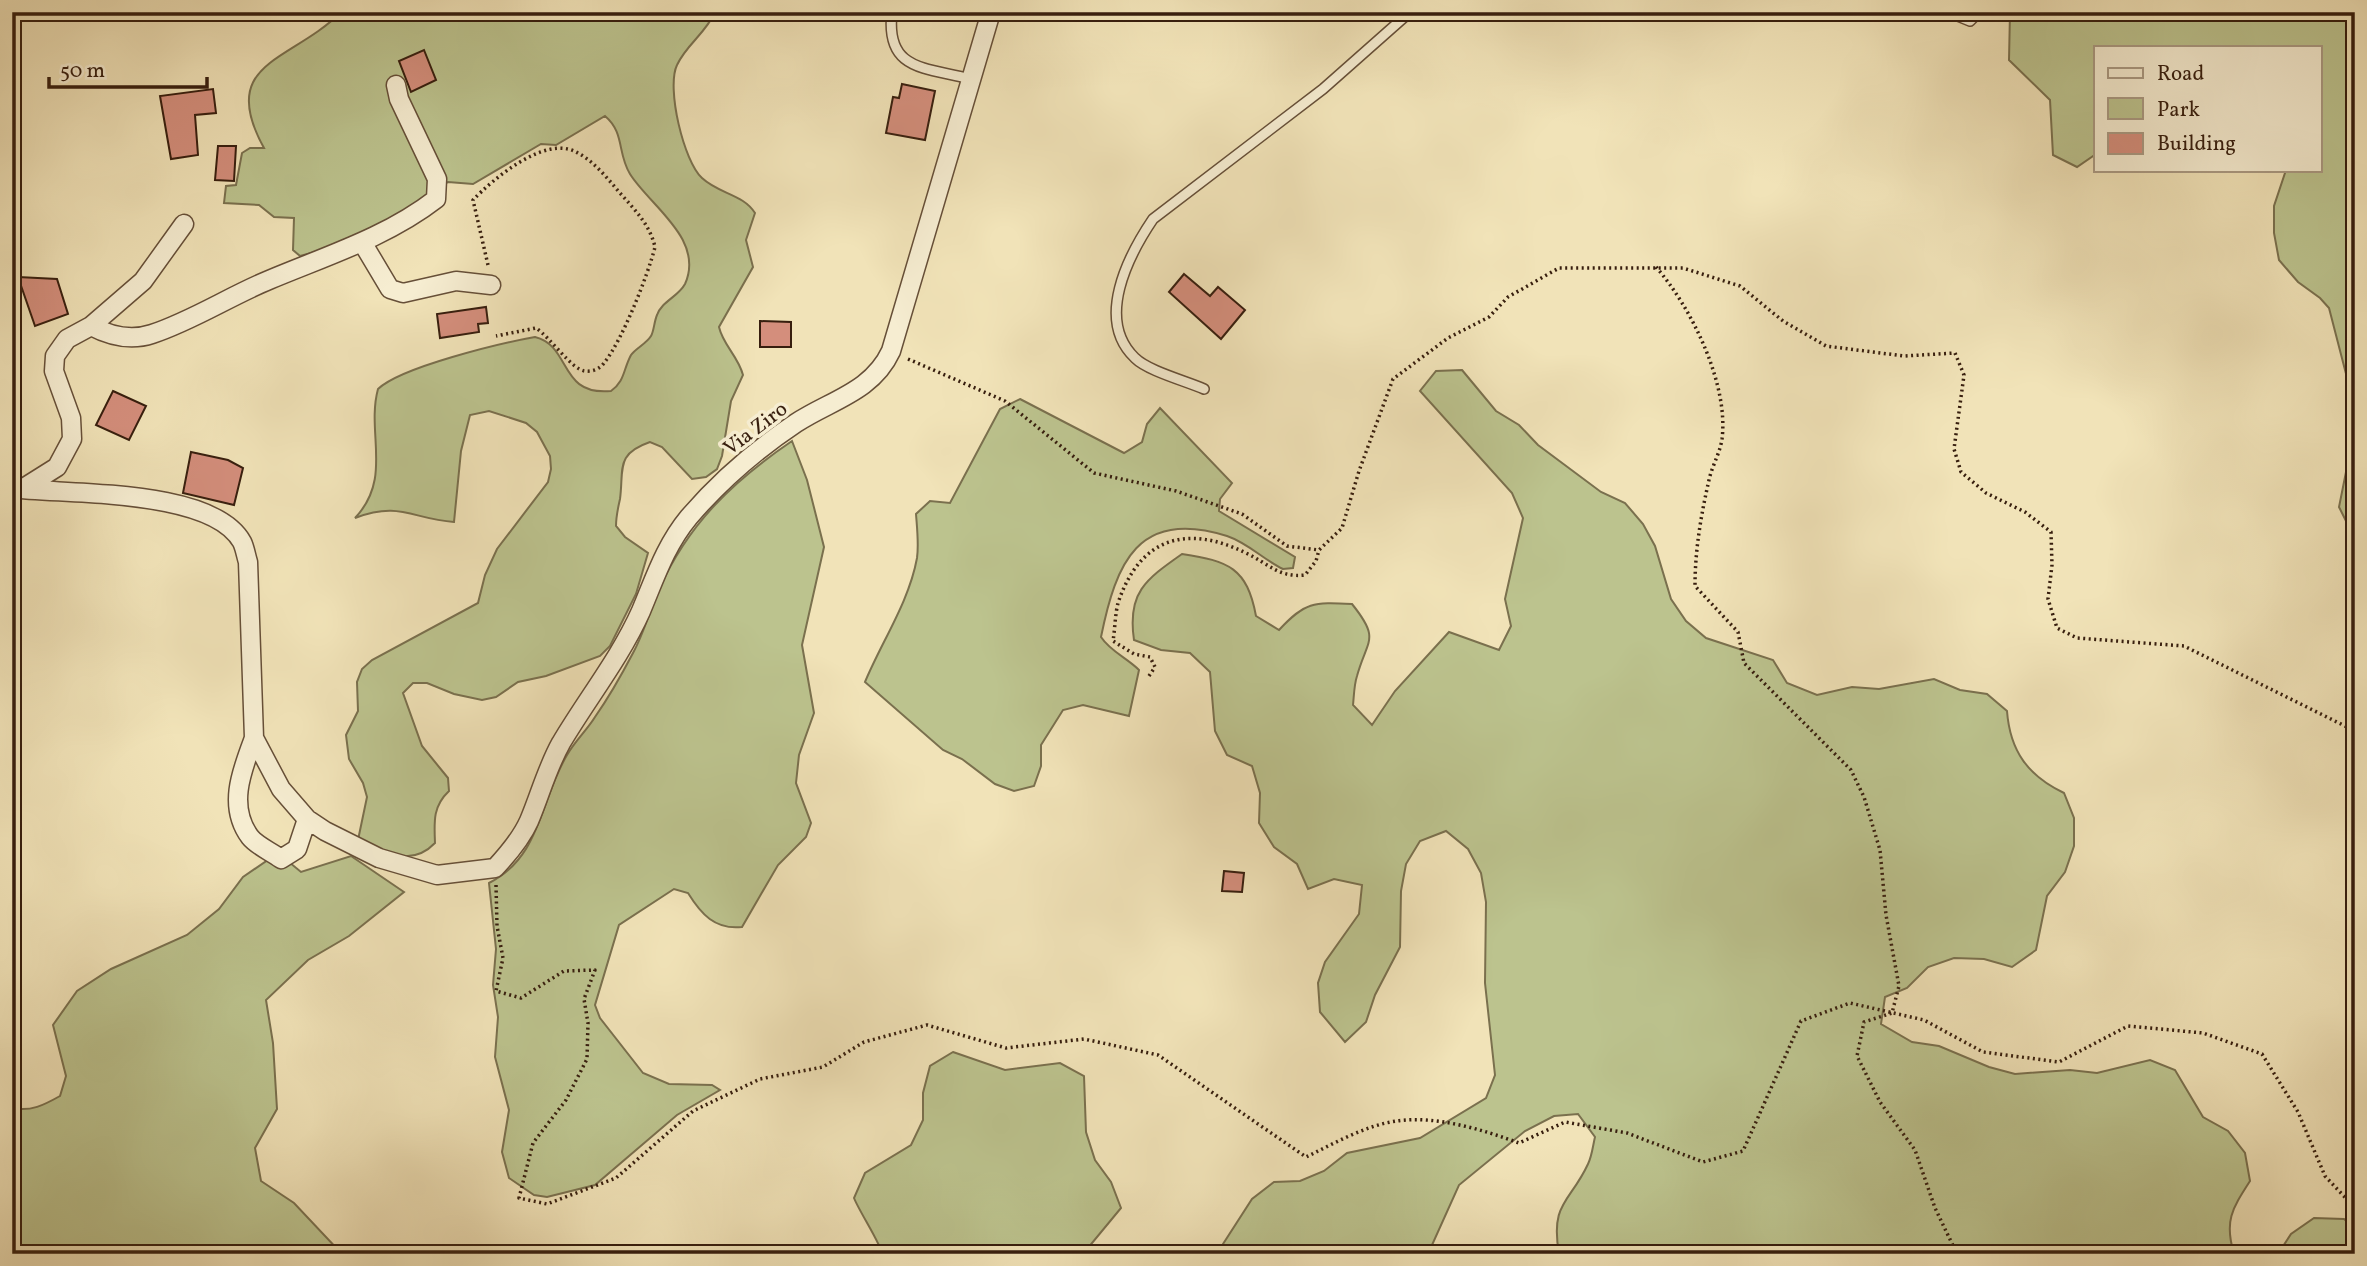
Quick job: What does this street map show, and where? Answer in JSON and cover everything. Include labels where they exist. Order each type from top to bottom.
[{"type":"street","name":"Via Ziro","points":[[495,868],[518,842],[529,822],[542,782],[560,744],[622,646],[641,612],[659,562],[686,521],[711,492],[796,423],[868,383],[883,369],[891,351],[991,12]]},
{"type":"street","points":[[91,326],[124,338],[152,334],[268,280],[362,242],[419,212],[436,199],[437,178],[398,99],[396,85]]},
{"type":"street","points":[[17,488],[57,467],[72,439],[72,428],[54,371],[55,356],[66,339],[91,326],[143,281],[184,224]]},
{"type":"street","points":[[362,242],[390,289],[402,293],[456,281],[491,285]]},
{"type":"street","points":[[57,467],[69,492]]},
{"type":"street","points":[[17,488],[161,500],[209,515],[227,526],[242,541],[248,562],[254,738],[238,780],[239,815],[251,838],[281,859],[298,849],[307,819]]},
{"type":"street","points":[[254,738],[281,789],[307,819],[325,831],[379,858],[437,876],[495,868]]},
{"type":"lane","points":[[892,12],[892,46],[898,55],[911,63],[970,79]]},
{"type":"lane","points":[[1204,389],[1137,360],[1124,346],[1117,327],[1117,296],[1139,240],[1153,219],[1323,89],[1410,12]]},
{"type":"lane","points":[[1948,12],[1970,21],[1979,12]]},
{"type":"path","points":[[491,285],[473,200],[488,184],[541,152],[560,149],[574,151],[596,166],[640,216],[655,247],[652,261],[621,330],[604,363],[597,370],[584,372],[576,368],[548,335],[536,328],[496,336]]},
{"type":"path","points":[[1656,267],[1688,313],[1719,386],[1722,439],[1709,480],[1695,552],[1695,586],[1738,632],[1744,663],[1851,770],[1864,797],[1880,850],[1886,915],[1899,986],[1892,1013]]},
{"type":"path","points":[[1149,676],[1155,667],[1150,657],[1134,654],[1113,641],[1118,604],[1138,565],[1166,540],[1198,538],[1218,541],[1245,553],[1285,577],[1305,575],[1316,561],[1319,550],[1342,528],[1359,471],[1393,379],[1448,338],[1489,317],[1508,297],[1559,268],[1683,268],[1740,286],[1783,321],[1826,346],[1904,356],[1955,353],[1964,375],[1954,449],[1961,472],[1986,493],[2025,512],[2050,532],[2052,565],[2048,598],[2057,628],[2077,638],[2184,646],[2355,731]]},
{"type":"path","points":[[891,351],[1005,401],[1094,473],[1176,491],[1242,514],[1287,546],[1319,550]]},
{"type":"path","points":[[495,868],[497,926],[503,958],[496,991],[521,998],[564,971],[595,971],[584,999],[588,1023],[587,1059],[566,1100],[533,1143],[519,1198],[547,1204],[616,1178],[692,1111],[760,1079],[822,1067],[864,1042],[927,1025],[1006,1048],[1084,1038],[1158,1055],[1306,1157],[1356,1134],[1398,1120],[1471,1125],[1519,1143],[1565,1122],[1627,1133],[1703,1162],[1743,1151],[1770,1096],[1801,1021],[1850,1003],[1924,1020],[1983,1052],[2059,1062],[2128,1026],[2203,1033],[2262,1054],[2298,1112],[2325,1176],[2355,1208]]},
{"type":"path","points":[[1892,1013],[1864,1022],[1857,1056],[1880,1102],[1915,1150],[1935,1208],[1957,1254]]},
{"type":"green space","points":[[341,12],[715,12],[677,65],[674,76],[675,107],[683,141],[695,169],[702,178],[744,202],[755,213],[746,240],[753,267],[719,327],[743,375],[731,401],[722,456],[717,469],[706,477],[692,479],[662,447],[650,442],[626,457],[616,526],[625,537],[648,553],[636,594],[610,646],[600,656],[546,676],[518,682],[496,697],[482,700],[454,694],[427,683],[413,683],[403,693],[422,746],[448,778],[449,791],[437,808],[435,843],[426,851],[407,856],[388,853],[358,840],[367,797],[363,783],[349,759],[346,735],[358,711],[357,682],[362,669],[372,660],[478,603],[485,575],[497,549],[548,482],[551,469],[550,456],[537,432],[526,423],[489,411],[470,415],[461,451],[454,522],[395,511],[370,513],[355,518],[366,503],[376,471],[375,406],[378,389],[407,372],[429,364],[535,337],[547,342],[555,350],[573,378],[582,386],[611,391],[621,379],[631,355],[651,336],[659,310],[685,284],[689,268],[688,252],[672,224],[630,174],[616,129],[605,116],[556,145],[541,144],[473,184],[448,182],[393,219],[345,244],[300,256],[293,250],[294,218],[274,217],[259,205],[224,203],[226,186],[236,185],[242,153],[250,148],[264,148],[252,119],[249,97],[254,80],[266,66],[322,29]]},
{"type":"green space","points":[[2010,12],[2355,12],[2355,539],[2339,507],[2350,452],[2352,397],[2329,308],[2298,282],[2279,260],[2274,233],[2274,206],[2285,172],[2322,172],[2322,46],[2094,46],[2094,155],[2077,167],[2053,155],[2050,100],[2009,60]]},
{"type":"green space","points":[[1462,370],[1496,411],[1519,425],[1538,445],[1601,492],[1625,503],[1643,524],[1655,546],[1671,599],[1686,621],[1706,638],[1773,660],[1787,683],[1817,695],[1852,687],[1879,689],[1934,679],[1960,690],[1987,694],[2007,711],[2012,738],[2023,761],[2040,779],[2064,793],[2074,818],[2074,846],[2065,872],[2047,896],[2036,950],[2012,967],[1984,959],[1954,958],[1928,967],[1907,988],[1885,997],[1881,1024],[1912,1042],[1939,1046],[1989,1067],[2015,1074],[2070,1070],[2097,1073],[2150,1060],[2175,1070],[2203,1117],[2228,1131],[2245,1153],[2250,1181],[2230,1224],[2234,1254],[1726,1254],[1726,1249],[1685,1254],[1559,1254],[1559,1213],[1588,1164],[1595,1137],[1578,1114],[1554,1116],[1525,1131],[1459,1185],[1428,1254],[1224,1254],[1223,1244],[1252,1199],[1274,1182],[1300,1181],[1324,1171],[1347,1153],[1420,1138],[1486,1098],[1495,1075],[1485,983],[1486,902],[1481,873],[1468,849],[1446,831],[1420,841],[1406,864],[1401,891],[1400,947],[1375,995],[1366,1022],[1345,1042],[1320,1012],[1318,983],[1325,962],[1359,914],[1362,885],[1334,879],[1308,889],[1297,864],[1274,847],[1259,823],[1260,793],[1252,766],[1227,755],[1215,731],[1210,672],[1190,653],[1161,650],[1134,640],[1133,610],[1136,599],[1149,580],[1182,554],[1212,560],[1233,570],[1247,587],[1256,616],[1279,630],[1296,614],[1311,606],[1328,603],[1352,604],[1369,633],[1356,679],[1353,705],[1372,725],[1395,691],[1449,632],[1499,650],[1511,626],[1505,599],[1523,518],[1512,493],[1420,391],[1436,371]]},
{"type":"green space","points":[[1020,399],[1124,453],[1142,442],[1147,424],[1160,408],[1232,483],[1220,499],[1219,511],[1295,557],[1293,568],[1283,569],[1235,539],[1197,529],[1172,530],[1152,536],[1136,548],[1114,586],[1101,637],[1139,670],[1129,716],[1083,705],[1063,710],[1041,745],[1041,766],[1034,786],[1014,791],[995,784],[962,759],[943,750],[865,682],[902,606],[913,574],[918,553],[916,514],[930,501],[950,503],[1000,409]]},
{"type":"green space","points":[[792,441],[807,480],[824,547],[802,645],[814,713],[799,755],[796,783],[811,823],[806,837],[778,865],[742,927],[716,923],[698,908],[688,893],[674,889],[619,925],[595,1005],[600,1018],[643,1073],[669,1084],[712,1085],[720,1090],[677,1115],[595,1185],[547,1197],[534,1195],[509,1178],[502,1152],[509,1110],[495,1057],[498,1017],[493,985],[496,949],[489,883],[506,872],[529,843],[558,772],[624,669],[640,638],[659,589],[684,544],[732,488]]},
{"type":"green space","points":[[278,853],[301,872],[351,856],[404,892],[349,936],[308,960],[266,1000],[273,1043],[277,1109],[255,1148],[261,1181],[294,1203],[342,1254],[12,1254],[12,1108],[43,1105],[60,1096],[66,1076],[53,1025],[77,991],[111,969],[187,935],[219,909],[243,877]]},
{"type":"green space","points":[[953,1052],[1005,1070],[1060,1063],[1084,1076],[1086,1132],[1095,1160],[1111,1182],[1121,1208],[1083,1254],[882,1254],[854,1198],[865,1173],[911,1145],[923,1120],[923,1093],[930,1066]]},
{"type":"green space","points":[[2314,1218],[2344,1219],[2355,1228],[2355,1254],[2278,1254],[2291,1234]]},
{"type":"building","points":[[424,50],[436,80],[411,92],[399,61]]},
{"type":"building","points":[[902,84],[935,91],[925,140],[886,133],[893,97],[899,98]]},
{"type":"building","points":[[213,89],[216,113],[195,115],[198,155],[171,159],[160,96]]},
{"type":"building","points":[[218,146],[236,146],[234,181],[215,180]]},
{"type":"building","points":[[1184,274],[1210,296],[1218,287],[1245,310],[1221,339],[1169,292]]},
{"type":"building","points":[[18,277],[57,279],[68,314],[35,326]]},
{"type":"building","points":[[486,307],[488,323],[478,324],[479,332],[440,338],[437,314]]},
{"type":"building","points":[[760,321],[791,322],[791,347],[760,347]]},
{"type":"building","points":[[113,391],[146,406],[129,440],[96,425]]},
{"type":"building","points":[[191,452],[228,460],[243,468],[234,505],[183,493]]},
{"type":"building","points":[[1224,871],[1244,873],[1242,892],[1222,891]]}]
